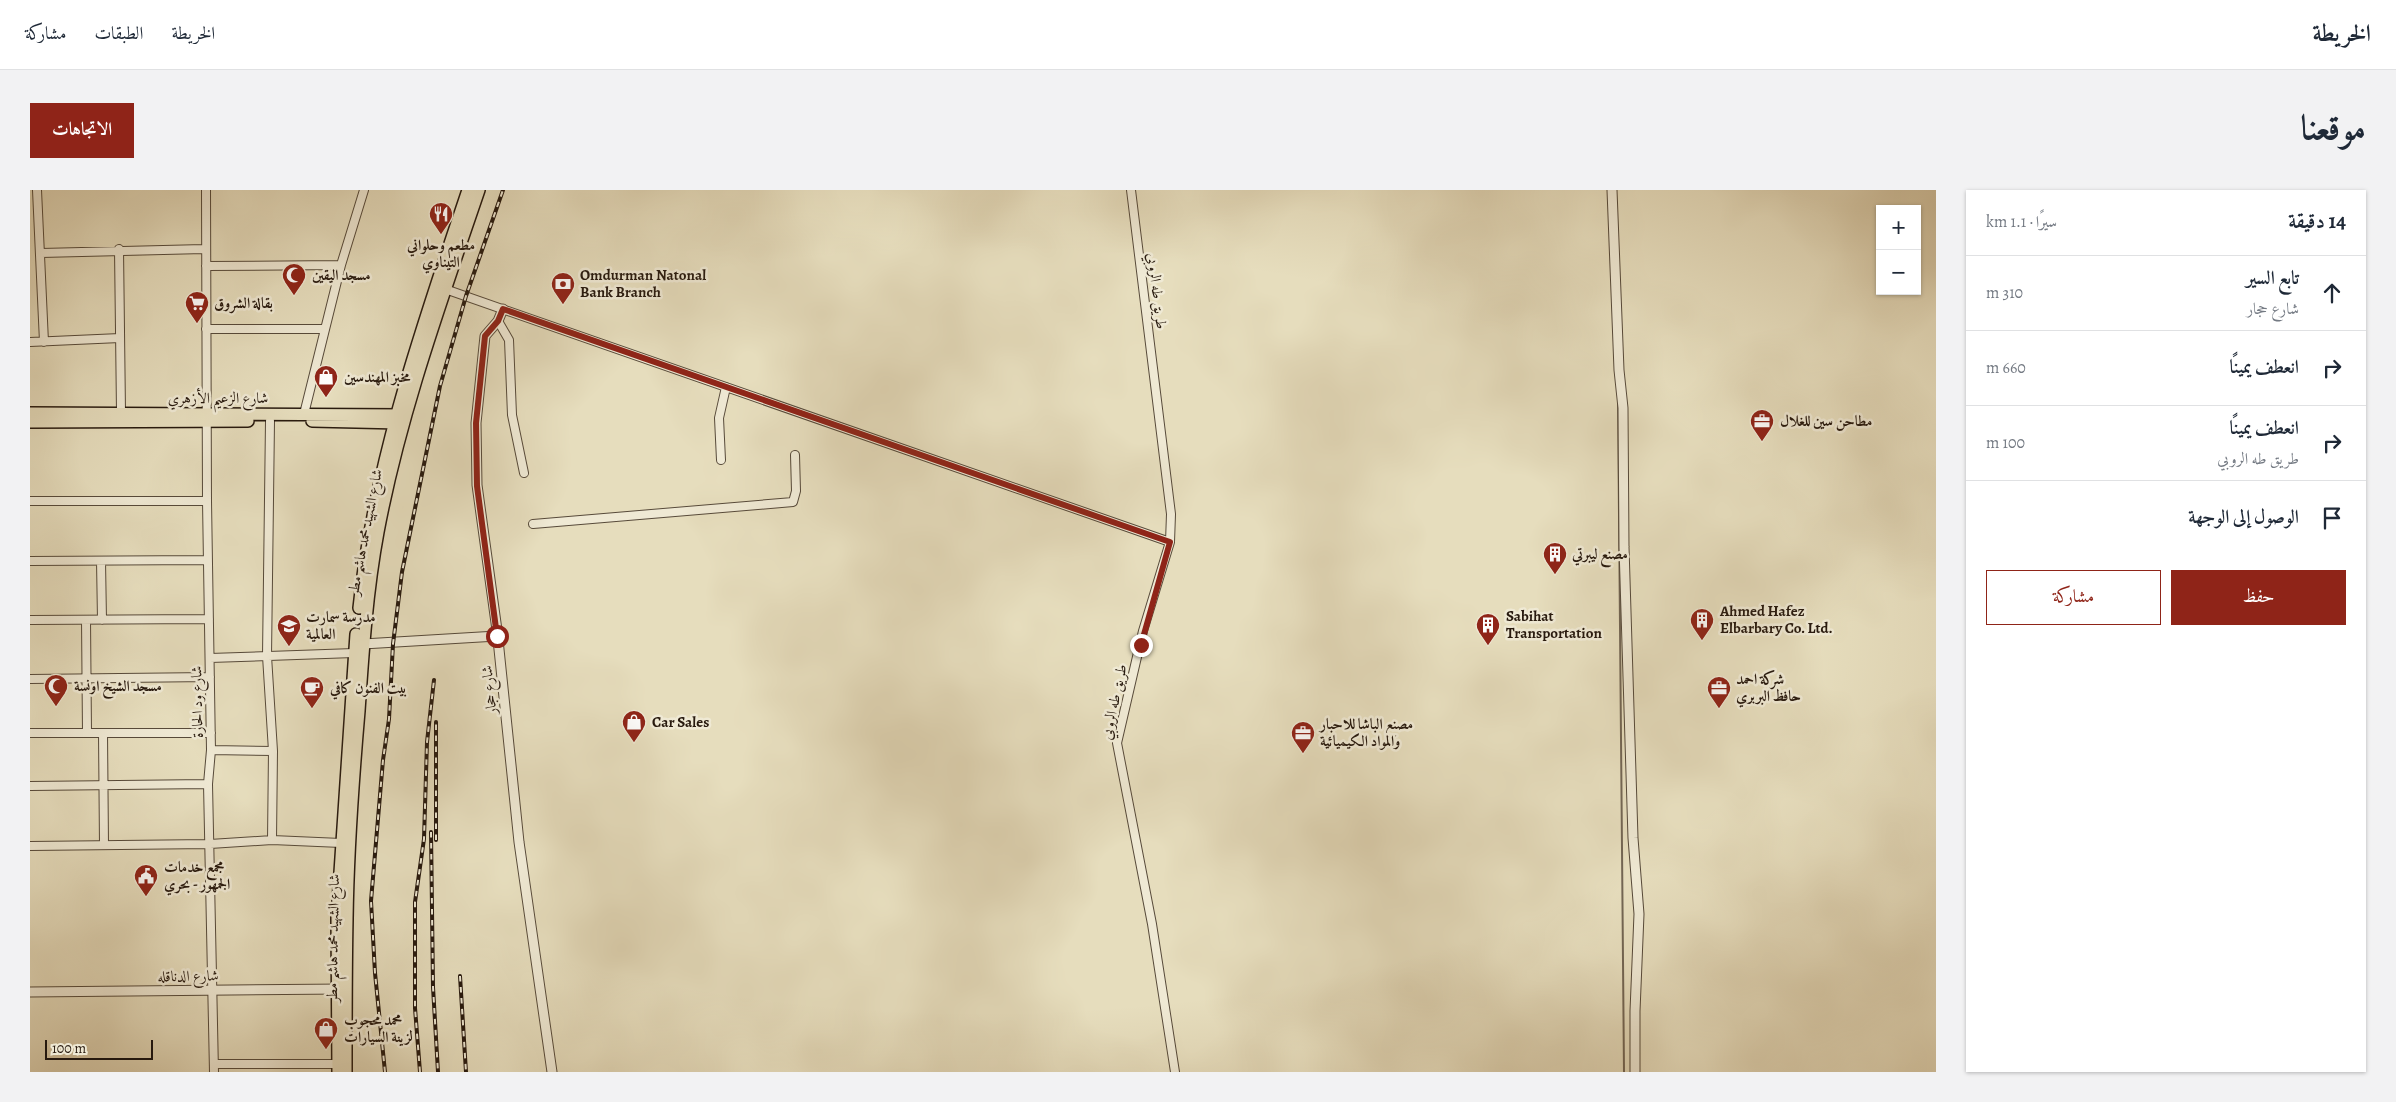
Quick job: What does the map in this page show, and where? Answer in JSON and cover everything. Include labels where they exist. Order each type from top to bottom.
[{"type":"main road","name":"شارع الشهيد محمد هاشم مطر","points":[[340,1069],[342,988],[363,644],[378,531],[401,418],[408,372],[468,190]]},
{"type":"main road","name":"شارع الشهيد محمد هاشم مطر","points":[[342,988],[338,917],[341,843],[354,653],[370,529],[383,461],[401,418],[479,190]]},
{"type":"main road","name":"شارع الزعيم الأزهري","points":[[30,413],[121,412],[270,421],[401,418]]},
{"type":"main road","name":"شارع الزعيم الأزهري","points":[[30,422],[304,414],[401,418]]},
{"type":"street","points":[[38,190],[44,342]]},
{"type":"street","name":"شارع ود الحارة","points":[[206,190],[204,248],[206,266],[206,501],[211,733],[208,784],[214,1068]]},
{"type":"street","points":[[304,414],[341,265],[364,190]]},
{"type":"street","name":"طريق طه الروبي","points":[[1131,190],[1167,468],[1171,514],[1170,542],[1143,631],[1117,743],[1152,924],[1175,1072]]},
{"type":"street","points":[[1612,190],[1619,370],[1623,408],[1624,547],[1633,838],[1638,914],[1635,1072]]},
{"type":"street","points":[[41,253],[118,249],[204,248]]},
{"type":"street","points":[[118,249],[121,412]]},
{"type":"street","points":[[206,266],[341,265]]},
{"type":"street","points":[[446,289],[1170,542]]},
{"type":"street","name":"شارع حجار","points":[[503,309],[498,321],[485,336],[476,423],[477,486],[497,636],[519,842],[552,1072]]},
{"type":"street","points":[[498,321],[509,340],[512,415],[524,472]]},
{"type":"street","points":[[206,329],[325,329]]},
{"type":"street","points":[[30,342],[120,338]]},
{"type":"street","points":[[721,460],[719,418],[726,387]]},
{"type":"street","points":[[270,421],[267,656],[273,751],[272,840]]},
{"type":"street","points":[[533,524],[793,502],[796,490],[795,454]]},
{"type":"street","points":[[30,501],[206,501]]},
{"type":"street","points":[[30,561],[208,560]]},
{"type":"street","points":[[101,561],[102,620]]},
{"type":"street","points":[[30,620],[209,620]]},
{"type":"street","points":[[86,620],[87,733]]},
{"type":"street","points":[[363,644],[497,636]]},
{"type":"street","points":[[210,658],[354,653]]},
{"type":"street","points":[[30,679],[210,677]]},
{"type":"street","points":[[30,733],[211,733]]},
{"type":"street","points":[[103,733],[104,845]]},
{"type":"street","points":[[211,750],[273,751]]},
{"type":"street","points":[[30,786],[208,784]]},
{"type":"street","points":[[30,846],[210,844],[272,840],[341,843]]},
{"type":"street","name":"شارع الدناقله","points":[[30,992],[342,988]]},
{"type":"street","points":[[214,1068],[340,1069]]},
{"type":"waterway","points":[[1618,402],[1624,1072]]},
{"type":"railway","points":[[385,1072],[375,973],[371,901],[383,760],[389,719],[393,644],[402,572],[440,386],[466,296],[503,190]]},
{"type":"railway","points":[[420,1072],[415,1008],[415,902],[424,839],[427,742],[434,680]]},
{"type":"railway","points":[[436,722],[436,840]]},
{"type":"railway","points":[[431,832],[433,987],[438,1072]]},
{"type":"railway","points":[[460,976],[466,1072]]},
{"type":"place","name":"مطعم وحلواني التيناوي","points":[[441,235]]},
{"type":"place","name":"مسجد اليقين","points":[[294,296]]},
{"type":"place","name":"Omdurman Natonal Bank Branch","points":[[563,305]]},
{"type":"place","name":"بقالة الشروق","points":[[197,324]]},
{"type":"place","name":"مخبز المهندسين","points":[[326,398]]},
{"type":"place","name":"مطاحن سين للغلال","points":[[1762,442]]},
{"type":"place","name":"مصنع ليبرتي","points":[[1555,575]]},
{"type":"place","name":"Ahmed Hafez Elbarbary Co. Ltd.","points":[[1702,641]]},
{"type":"place","name":"Sabihat Transportation","points":[[1488,646]]},
{"type":"place","name":"مدرسة سمارت العالمية","points":[[289,647]]},
{"type":"place","name":"مسجد الشيخ اونسة","points":[[56,707]]},
{"type":"place","name":"بيت الفنون كافي","points":[[312,709]]},
{"type":"place","name":"شركة احمد حافظ البربري","points":[[1719,709]]},
{"type":"place","name":"Car Sales","points":[[634,743]]},
{"type":"place","name":"مصنع الباشا للاحبار والمواد الكيميائية","points":[[1303,754]]},
{"type":"place","name":"مجمع خدمات الجمهور - بحري","points":[[146,897]]},
{"type":"place","name":"محمد محجوب لزينة السيارات","points":[[326,1050]]},
{"type":"route","points":[[497,636],[477,486],[476,423],[485,336],[498,321],[503,309],[1170,542],[1143,631],[1141,645]]}]
